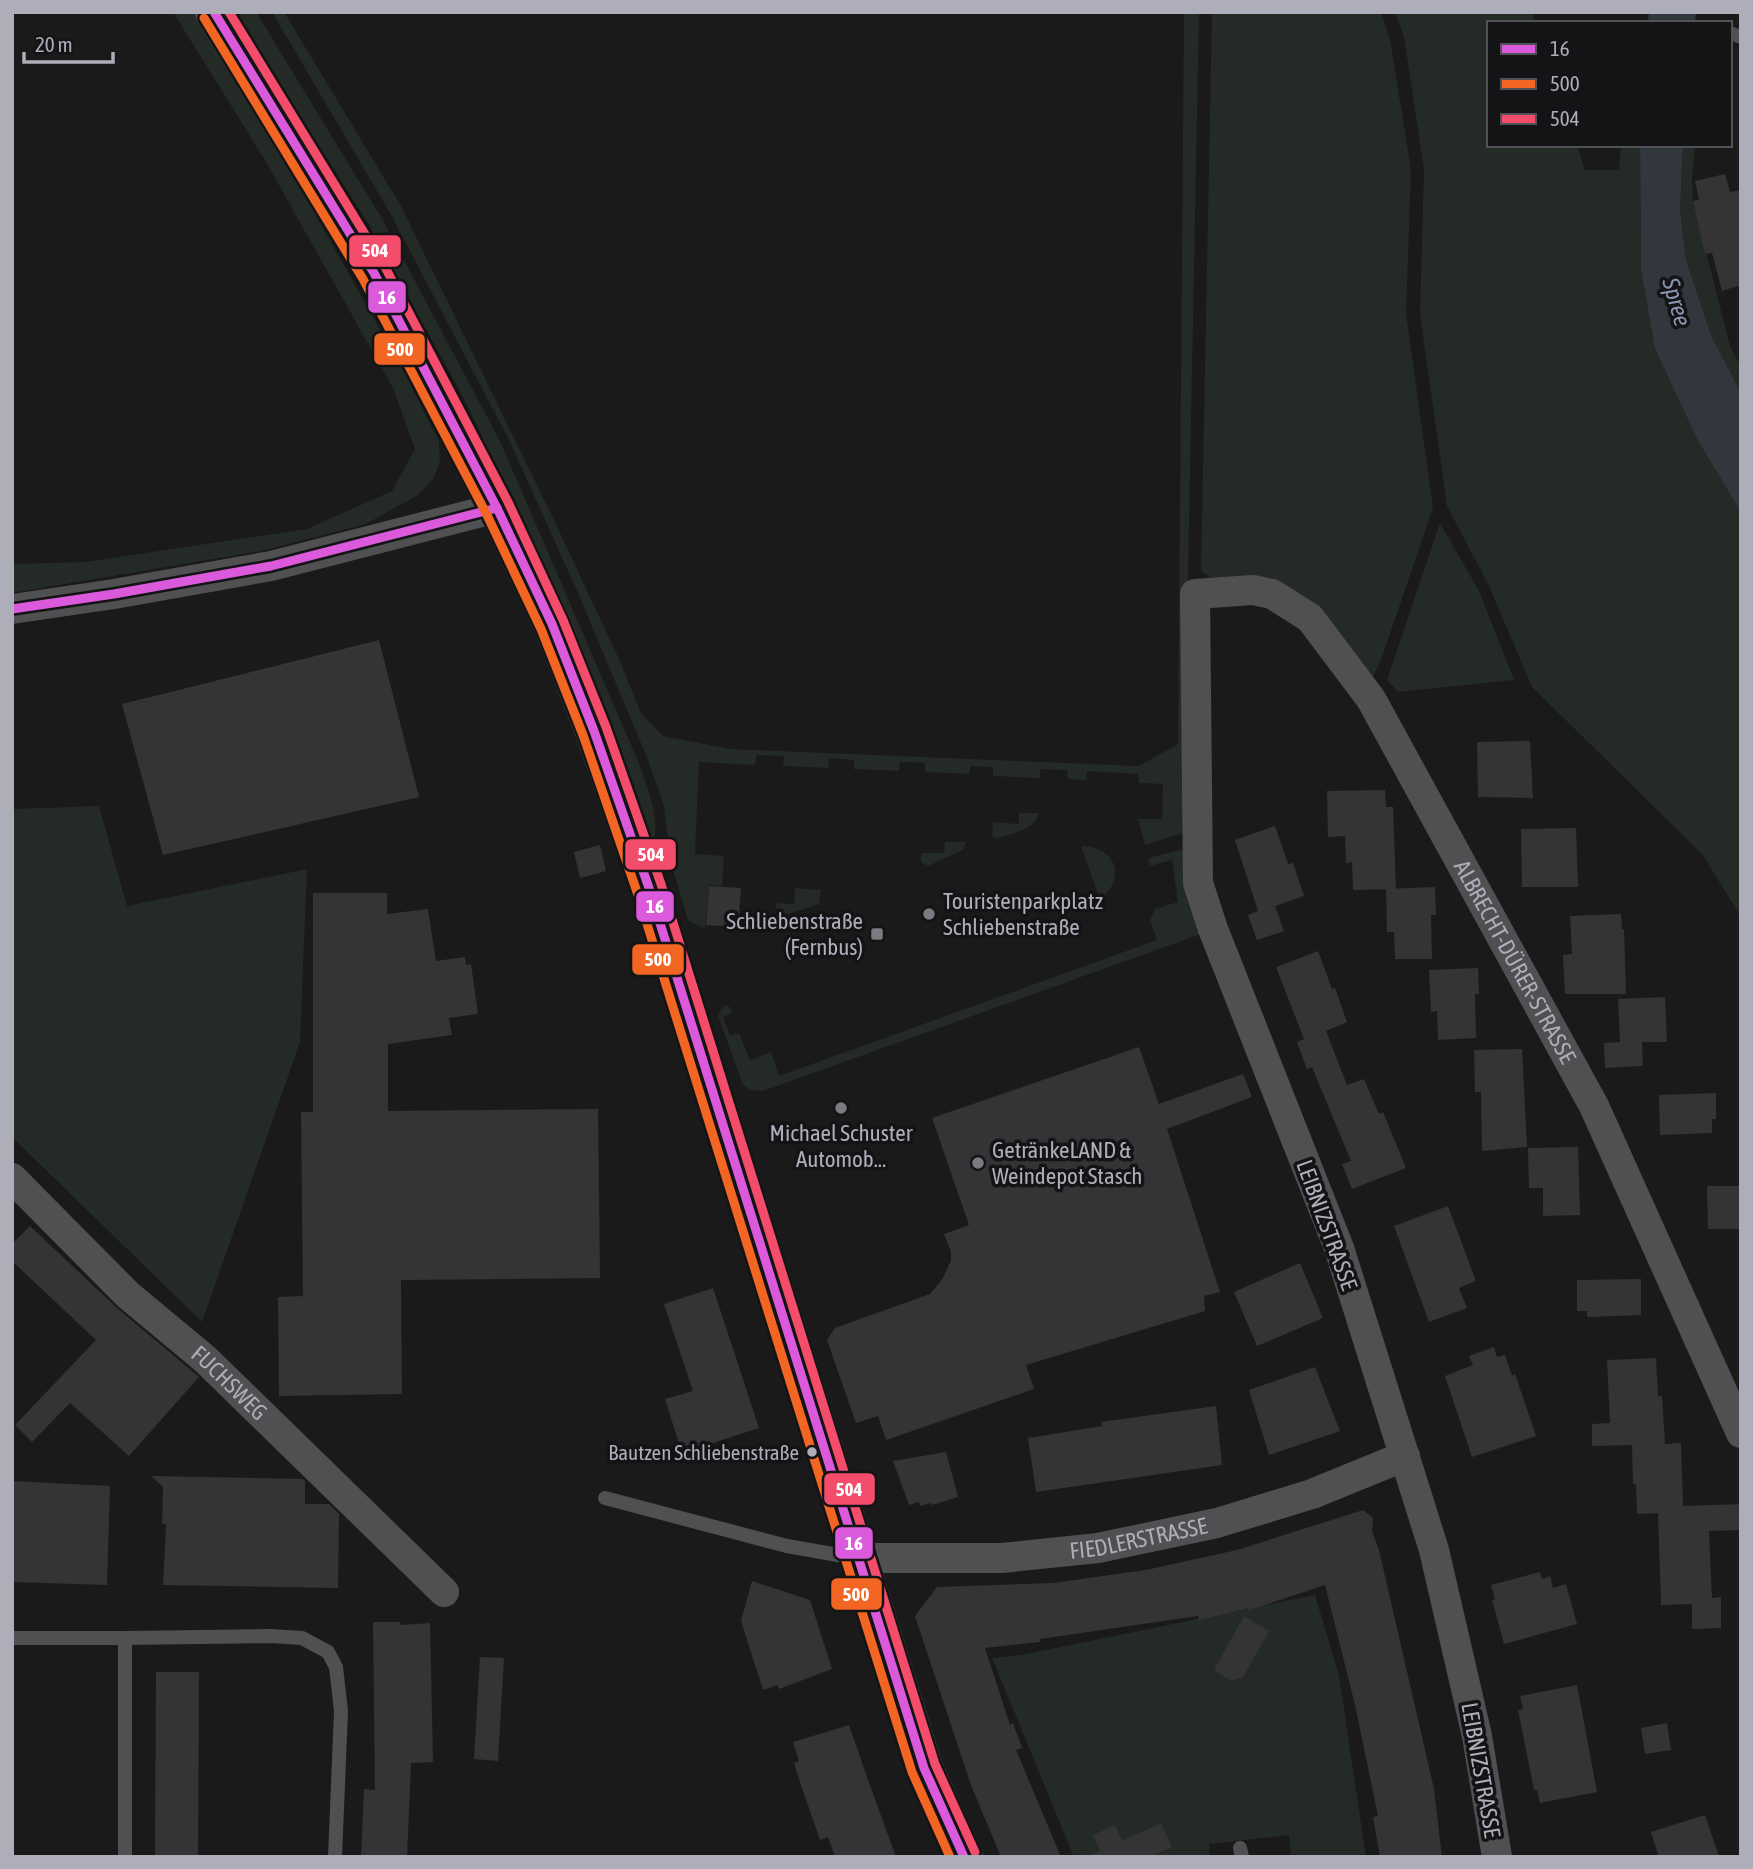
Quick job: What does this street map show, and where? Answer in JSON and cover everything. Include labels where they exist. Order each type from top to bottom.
[{"type":"main road","points":[[214,12],[374,273],[497,508],[552,624],[594,732],[649,888],[924,1768],[964,1857]]},
{"type":"street","points":[[12,609],[271,566],[497,508]]},
{"type":"street","name":"ALBRECHT-DÜRER-STRASSE","points":[[1195,594],[1254,590],[1272,594],[1310,618],[1371,699],[1594,1106],[1741,1433]]},
{"type":"street","name":"LEIBNIZSTRASSE","points":[[1195,594],[1198,883],[1213,929],[1339,1248],[1434,1550],[1477,1736],[1497,1857]]},
{"type":"street","name":"FUCHSWEG","points":[[15,1187],[128,1295],[205,1359],[444,1592]]},
{"type":"street","name":"FIEDLERSTRASSE","points":[[858,1558],[1002,1558],[1098,1548],[1217,1523],[1311,1494],[1405,1456]]},
{"type":"lane","points":[[605,1498],[787,1546],[858,1558]]},
{"type":"lane","points":[[12,1639],[271,1636],[302,1639],[328,1652],[336,1667],[341,1710],[335,1857]]},
{"type":"lane","points":[[125,1639],[125,1857]]},
{"type":"shaded area","points":[[173,12],[194,12],[280,151],[407,378],[439,441],[440,460],[434,478],[418,495],[366,524],[261,551],[12,593],[12,564],[85,562],[307,529],[392,491],[415,449],[393,388],[266,162]]},
{"type":"shaded area","points":[[235,12],[256,12],[381,217],[500,441],[638,761],[654,814],[655,836],[652,847],[516,507],[462,395],[369,225]]},
{"type":"shaded area","points":[[272,12],[284,12],[401,206],[553,518],[619,659],[641,713],[663,736],[730,749],[1139,766],[1178,744],[1184,12],[1199,12],[1183,833],[1145,845],[1138,819],[1162,819],[1163,784],[1139,783],[1138,774],[1087,771],[1086,780],[1068,779],[1067,770],[1040,769],[1040,778],[993,776],[993,767],[970,766],[969,774],[925,772],[925,763],[900,762],[899,771],[854,769],[854,760],[829,758],[828,768],[783,766],[784,756],[757,755],[755,765],[699,762],[695,854],[724,856],[722,886],[709,885],[705,929],[688,920],[670,860],[664,806],[648,760],[578,593],[509,440],[390,213]]},
{"type":"shaded area","points":[[1212,12],[1381,12],[1390,40],[1411,169],[1406,313],[1433,508],[1382,657],[1370,684],[1315,611],[1218,583],[1201,571]]},
{"type":"shaded area","points":[[1395,12],[1533,12],[1534,21],[1487,21],[1487,147],[1578,147],[1585,170],[1619,170],[1621,147],[1640,147],[1641,270],[1655,349],[1698,441],[1741,512],[1741,917],[1702,854],[1532,687],[1489,586],[1447,506],[1420,314],[1424,170],[1404,37]]},
{"type":"shaded area","points":[[1683,147],[1695,147],[1693,201],[1730,346],[1741,367],[1741,393],[1711,335],[1686,260],[1680,210]]},
{"type":"shaded area","points":[[1440,523],[1479,591],[1514,680],[1398,692],[1387,680]]},
{"type":"shaded area","points":[[99,806],[127,906],[307,869],[300,1042],[202,1322],[12,1137],[12,809]]},
{"type":"shaded area","points":[[1019,813],[1038,813],[1033,824],[1022,831],[996,839],[992,836],[993,822],[1019,824]]},
{"type":"shaded area","points":[[945,842],[966,842],[963,850],[928,866],[921,862],[921,853],[944,853]]},
{"type":"shaded area","points":[[1081,846],[1103,851],[1114,865],[1113,882],[1100,900]]},
{"type":"shaded area","points":[[1184,849],[1204,933],[763,1091],[750,1090],[743,1085],[718,1016],[722,1008],[728,1005],[732,1013],[723,1017],[730,1036],[739,1033],[750,1060],[771,1052],[779,1076],[1157,940],[1150,920],[1155,909],[1178,902],[1172,860],[1150,866],[1148,858]]},
{"type":"shaded area","points":[[795,888],[821,890],[819,904],[785,915],[778,912],[775,903],[794,904]]},
{"type":"shaded area","points":[[1315,1595],[1339,1675],[1366,1857],[1291,1857],[1289,1835],[1209,1844],[1210,1857],[1074,1857],[992,1658],[1021,1655]]},
{"type":"water","points":[[1649,12],[1696,12],[1695,21],[1648,20]]},
{"type":"water","name":"Spree","points":[[1640,147],[1683,147],[1680,210],[1686,260],[1711,335],[1741,393],[1741,512],[1698,441],[1655,349],[1641,270]]},
{"type":"building","points":[[1725,174],[1730,192],[1741,190],[1741,285],[1722,291],[1712,253],[1705,254],[1693,201],[1699,200],[1695,181]]},
{"type":"building","points":[[379,640],[419,797],[163,855],[122,704]]},
{"type":"building","points":[[1530,741],[1533,798],[1478,797],[1477,742]]},
{"type":"building","points":[[1385,790],[1386,807],[1393,807],[1396,889],[1353,890],[1352,862],[1346,863],[1345,836],[1328,837],[1327,791]]},
{"type":"building","points":[[1275,826],[1288,864],[1293,863],[1304,896],[1275,906],[1284,931],[1257,940],[1248,915],[1258,911],[1235,840]]},
{"type":"building","points":[[1576,828],[1578,887],[1522,887],[1521,829]]},
{"type":"building","points":[[600,845],[606,871],[580,878],[574,852]]},
{"type":"building","points":[[709,886],[741,888],[738,927],[706,925]]},
{"type":"building","points":[[1435,887],[1436,915],[1431,915],[1432,959],[1395,959],[1394,932],[1387,932],[1386,889]]},
{"type":"building","points":[[313,893],[387,893],[387,914],[428,909],[436,961],[465,957],[466,965],[471,964],[478,1014],[449,1018],[452,1035],[388,1044],[388,1111],[598,1109],[600,1278],[401,1280],[402,1394],[279,1396],[278,1297],[303,1296],[301,1112],[313,1112]]},
{"type":"building","points":[[1621,914],[1626,994],[1565,994],[1563,955],[1572,954],[1570,916]]},
{"type":"building","points":[[1318,951],[1347,1022],[1326,1031],[1347,1085],[1364,1079],[1379,1114],[1383,1112],[1406,1168],[1352,1189],[1342,1164],[1351,1161],[1312,1067],[1307,1069],[1297,1042],[1304,1039],[1276,967]]},
{"type":"building","points":[[1478,968],[1479,994],[1475,994],[1476,1038],[1438,1040],[1437,1011],[1431,1012],[1429,970]]},
{"type":"building","points":[[1665,997],[1667,1042],[1642,1042],[1643,1066],[1605,1068],[1604,1043],[1620,1042],[1618,999]]},
{"type":"building","points":[[1139,1047],[1159,1104],[1243,1074],[1252,1097],[1167,1129],[1220,1292],[1204,1296],[1205,1311],[1026,1365],[1034,1389],[886,1440],[878,1416],[856,1423],[827,1340],[835,1328],[930,1294],[943,1278],[951,1260],[944,1234],[969,1225],[932,1118]]},
{"type":"building","points":[[1522,1049],[1527,1147],[1482,1151],[1481,1092],[1475,1092],[1474,1050]]},
{"type":"building","points":[[1716,1093],[1716,1119],[1712,1119],[1712,1133],[1660,1135],[1659,1095]]},
{"type":"building","points":[[1578,1147],[1580,1215],[1543,1216],[1543,1188],[1529,1188],[1528,1148]]},
{"type":"building","points":[[1707,1186],[1741,1186],[1741,1229],[1708,1229]]},
{"type":"building","points":[[1448,1206],[1476,1281],[1459,1288],[1467,1308],[1429,1322],[1394,1226]]},
{"type":"building","points":[[30,1226],[117,1308],[199,1377],[129,1456],[70,1403],[32,1442],[15,1425],[96,1340],[12,1261],[12,1244]]},
{"type":"building","points":[[1300,1263],[1323,1318],[1257,1346],[1234,1292]]},
{"type":"building","points":[[1641,1279],[1641,1315],[1587,1317],[1587,1311],[1577,1311],[1577,1280]]},
{"type":"building","points":[[713,1288],[759,1428],[682,1453],[665,1399],[693,1391],[664,1304]]},
{"type":"building","points":[[1494,1347],[1497,1357],[1505,1355],[1512,1376],[1515,1374],[1536,1436],[1472,1457],[1445,1376],[1473,1365],[1469,1356]]},
{"type":"building","points":[[1656,1358],[1665,1444],[1681,1443],[1683,1506],[1741,1504],[1741,1530],[1709,1531],[1712,1598],[1721,1597],[1721,1628],[1692,1629],[1692,1604],[1661,1605],[1658,1513],[1637,1514],[1632,1445],[1592,1446],[1592,1424],[1610,1423],[1607,1360]]},
{"type":"building","points":[[1315,1367],[1340,1431],[1269,1455],[1249,1390]]},
{"type":"building","points":[[1216,1406],[1222,1465],[1036,1492],[1028,1438],[1102,1426],[1101,1422]]},
{"type":"building","points":[[946,1452],[958,1497],[932,1505],[920,1506],[919,1502],[909,1505],[893,1461]]},
{"type":"building","points":[[151,1476],[303,1479],[305,1504],[329,1504],[339,1514],[338,1588],[163,1585],[166,1524],[162,1524],[163,1487]]},
{"type":"building","points":[[12,1481],[110,1486],[107,1585],[12,1582]]},
{"type":"building","points":[[1363,1510],[1373,1518],[1372,1531],[1379,1550],[1434,1789],[1442,1857],[1380,1857],[1373,1817],[1378,1816],[1355,1705],[1325,1585],[1247,1611],[1249,1608],[1199,1620],[1198,1616],[1040,1639],[1040,1642],[985,1648],[1010,1725],[1013,1723],[1022,1748],[1016,1750],[1061,1857],[1001,1857],[971,1785],[915,1616],[937,1587],[1053,1583],[1146,1570],[1237,1550]]},
{"type":"building","points":[[1540,1572],[1542,1579],[1550,1576],[1553,1588],[1566,1584],[1577,1624],[1504,1644],[1492,1600],[1495,1599],[1491,1585]]},
{"type":"building","points":[[752,1581],[810,1600],[832,1669],[779,1689],[777,1685],[763,1690],[741,1621]]},
{"type":"building","points":[[1244,1616],[1269,1631],[1243,1677],[1231,1681],[1214,1670]]},
{"type":"building","points":[[373,1622],[400,1622],[400,1625],[430,1623],[433,1762],[411,1763],[407,1857],[361,1857],[364,1789],[375,1790]]},
{"type":"building","points":[[480,1657],[504,1658],[498,1761],[474,1759]]},
{"type":"building","points":[[156,1672],[199,1672],[198,1857],[155,1857]]},
{"type":"building","points":[[1577,1685],[1597,1792],[1540,1803],[1537,1790],[1534,1790],[1518,1710],[1523,1709],[1520,1696]]},
{"type":"building","points":[[1667,1723],[1671,1750],[1645,1754],[1641,1728]]},
{"type":"building","points":[[849,1725],[896,1857],[835,1857],[828,1837],[820,1840],[794,1763],[799,1761],[793,1742]]},
{"type":"building","points":[[1705,1815],[1719,1857],[1659,1857],[1651,1832]]},
{"type":"building","points":[[1161,1823],[1172,1847],[1150,1857],[1088,1857],[1100,1851],[1093,1835],[1115,1825],[1122,1841]]},
{"type":"transit line","name":"16","points":[[214,12],[374,273],[497,508],[552,624],[594,731],[649,888],[924,1768],[964,1857]]},
{"type":"transit line","name":"504","points":[[229,12],[385,267],[508,502],[563,620],[606,727],[661,884],[935,1764],[975,1852]]},
{"type":"transit line","name":"500","points":[[204,18],[363,279],[486,513],[541,629],[583,735],[637,892],[912,1772],[950,1857]]},
{"type":"transit line","name":"16","points":[[12,609],[271,566],[497,508]]},
{"type":"place","name":"Touristenparkplatz Schliebenstraße","points":[[929,914]]},
{"type":"place","name":"Schliebenstraße (Fernbus)","points":[[877,934]]},
{"type":"place","name":"Michael Schuster Automob...","points":[[841,1108]]},
{"type":"place","name":"GetränkeLAND & Weindepot Stasch","points":[[978,1163]]},
{"type":"place","name":"Bautzen Schliebenstraße","points":[[812,1452]]}]
